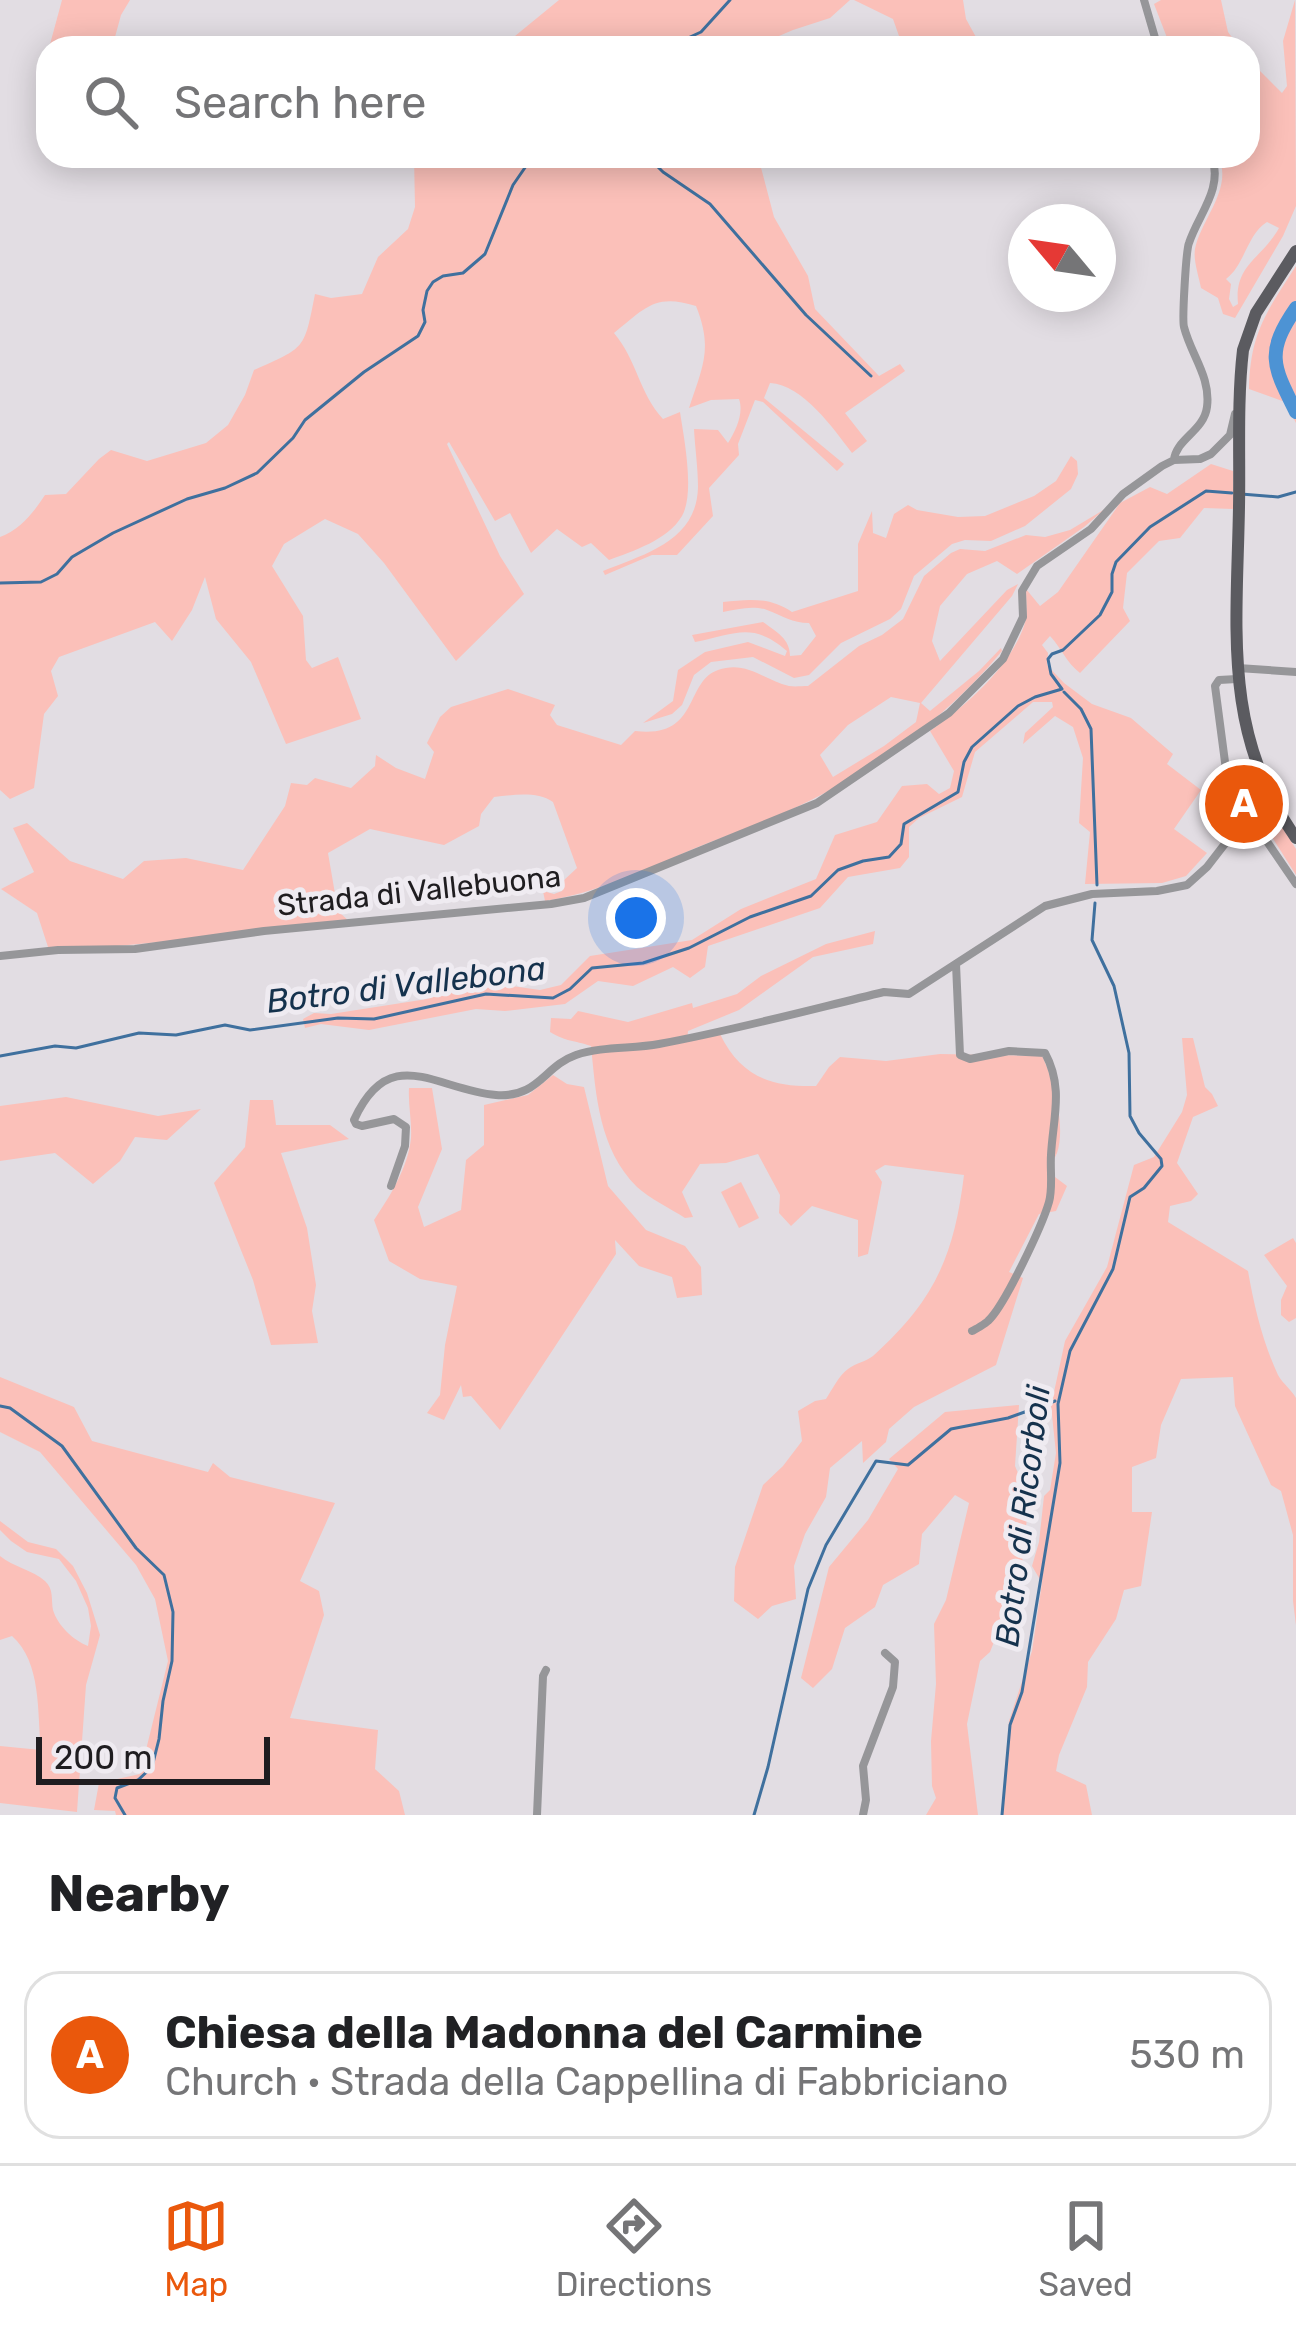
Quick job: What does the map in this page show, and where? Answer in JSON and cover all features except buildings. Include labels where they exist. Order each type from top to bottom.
[{"type":"main road","points":[[1296,250],[1250,326],[1243,350],[1237,673],[1250,746],[1272,799],[1296,838]]},
{"type":"street","points":[[1144,0],[1154,36]]},
{"type":"street","points":[[1214,168],[1216,182],[1187,248],[1183,314],[1204,378],[1207,407],[1202,424],[1176,449],[1174,460],[1211,454],[1231,433],[1240,402]]},
{"type":"street","points":[[1224,442],[1240,466]]},
{"type":"street","name":"Strada di Vallebuona","points":[[0,956],[135,949],[264,931],[551,904],[584,898],[795,813],[896,750],[982,682],[1003,659],[1019,629],[1022,591],[1036,566],[1091,529],[1123,494],[1174,460]]},
{"type":"street","points":[[1296,672],[1237,673],[1218,680],[1215,686],[1229,798],[1248,814],[1296,884]]},
{"type":"street","points":[[391,1186],[405,1146],[406,1127],[398,1119],[362,1126],[354,1120],[381,1082],[391,1076],[498,1095],[531,1089],[578,1054],[671,1042],[884,992],[909,994],[1045,906],[1073,897],[1187,885],[1208,867],[1248,814],[1272,799]]},
{"type":"street","points":[[956,964],[960,1055],[1045,1053],[1055,1071],[1057,1104],[1050,1199],[1000,1304],[987,1322],[972,1331]]},
{"type":"street","points":[[863,1815],[863,1766],[893,1687],[895,1662],[885,1653]]},
{"type":"street","points":[[537,1815],[546,1670]]},
{"type":"shaded area","points":[[62,0],[130,0],[115,36],[52,36]]},
{"type":"shaded area","points":[[559,0],[850,0],[830,18],[779,36],[515,36]]},
{"type":"shaded area","points":[[854,0],[963,0],[975,36],[899,36],[893,19]]},
{"type":"shaded area","points":[[1221,0],[1231,36],[1166,36],[1154,4]]},
{"type":"shaded area","points":[[1295,0],[1296,206],[1235,318],[1223,314],[1218,298],[1201,288],[1195,249],[1219,192],[1222,168],[1260,168],[1260,71],[1282,93],[1287,86],[1283,41]],"holes":[[[1267,222],[1279,228],[1245,271],[1238,304],[1233,307],[1231,284],[1226,279]]]},
{"type":"shaded area","points":[[414,168],[761,168],[774,217],[808,276],[815,309],[879,376],[900,364],[905,371],[845,413],[867,441],[852,453],[805,399],[770,383],[764,398],[844,464],[837,471],[763,402],[755,400],[738,444],[739,455],[709,488],[713,516],[677,555],[652,555],[605,575],[603,571],[679,533],[689,521],[698,487],[694,429],[718,430],[728,443],[740,416],[739,399],[711,400],[689,408],[705,346],[696,306],[670,301],[651,305],[614,333],[663,419],[680,412],[688,494],[682,516],[668,532],[609,560],[591,543],[582,547],[557,529],[531,553],[510,513],[495,521],[449,442],[500,556],[524,594],[456,661],[358,534],[325,519],[284,544],[272,566],[303,616],[306,660],[312,668],[338,657],[361,719],[286,744],[251,662],[216,619],[205,577],[172,641],[155,622],[59,657],[51,671],[58,696],[44,714],[34,788],[10,799],[0,790],[0,537],[20,525],[45,495],[66,494],[111,450],[147,461],[206,443],[228,425],[254,370],[300,344],[315,294],[331,298],[362,294],[378,257],[408,229],[415,207]]},
{"type":"shaded area","points":[[1296,266],[1296,423],[1285,402],[1249,389],[1257,337]]},
{"type":"shaded area","points":[[1071,456],[1077,461],[1078,474],[1071,489],[1025,526],[991,541],[952,544],[914,576],[901,609],[841,643],[809,675],[794,678],[753,657],[711,662],[694,675],[682,705],[672,714],[643,723],[673,701],[678,670],[705,652],[748,642],[785,656],[787,651],[753,633],[695,642],[692,635],[763,622],[785,640],[790,656],[801,655],[816,636],[809,623],[756,608],[723,612],[723,602],[767,601],[792,612],[858,591],[858,544],[872,511],[873,533],[886,538],[894,514],[908,505],[958,517],[985,516],[1034,496],[1056,481]]},
{"type":"shaded area","points":[[1211,464],[1233,471],[1233,509],[1204,508],[1180,538],[1159,541],[1127,573],[1123,608],[1130,621],[1080,673],[1050,636],[1042,645],[1048,653],[1047,665],[1064,683],[1092,704],[1131,718],[1173,754],[1167,764],[1201,790],[1174,829],[1207,853],[1186,876],[1162,883],[1085,884],[1090,832],[1079,823],[1083,758],[1073,727],[1055,716],[1023,744],[1025,733],[1053,707],[1052,702],[1033,702],[975,752],[962,797],[909,827],[909,857],[900,868],[848,877],[820,908],[708,946],[705,967],[690,978],[673,967],[633,986],[598,981],[565,1004],[505,1011],[476,1009],[369,1030],[321,1024],[305,1028],[303,1019],[314,1013],[427,999],[476,981],[540,990],[561,985],[590,956],[692,940],[741,909],[816,879],[835,835],[877,822],[902,786],[927,784],[939,794],[950,788],[954,771],[930,731],[971,698],[1008,657],[1025,621],[1026,589],[1040,606],[1058,592],[1120,503],[1150,487],[1167,494]]},
{"type":"shaded area","points":[[1105,509],[1017,574],[997,561],[967,574],[940,606],[932,641],[940,661],[1018,584],[921,703],[930,711],[1002,651],[956,700],[904,743],[788,811],[602,887],[545,901],[543,891],[562,891],[563,881],[577,868],[553,802],[525,795],[494,797],[481,814],[479,826],[444,845],[370,829],[328,853],[338,911],[352,924],[117,946],[48,947],[37,913],[1,889],[34,872],[13,828],[27,823],[70,861],[123,879],[144,861],[186,858],[243,870],[285,806],[291,783],[307,785],[315,778],[351,788],[375,766],[376,755],[425,779],[434,752],[427,743],[440,717],[451,707],[508,689],[555,705],[550,715],[557,725],[621,745],[635,731],[671,727],[707,676],[718,670],[737,667],[789,686],[808,686],[903,619],[924,576],[951,553],[985,551],[1026,535],[1045,537],[1070,530]],"holes":[[[891,697],[920,703],[916,722],[833,777],[820,755],[848,725]]]},
{"type":"shaded area","points":[[1268,805],[1296,849],[1296,875],[1256,812]]},
{"type":"shaded area","points":[[875,931],[873,944],[813,957],[739,1010],[688,1031],[687,1042],[720,1034],[748,1070],[771,1081],[800,1086],[816,1086],[840,1057],[886,1061],[940,1054],[1042,1056],[1054,1090],[1060,1130],[1057,1153],[1047,1171],[1067,1186],[1056,1211],[1039,1214],[1009,1272],[1023,1278],[996,1365],[914,1407],[889,1429],[886,1442],[863,1463],[862,1441],[830,1468],[826,1497],[794,1566],[796,1599],[772,1606],[758,1619],[734,1601],[735,1567],[763,1485],[802,1441],[798,1411],[826,1399],[845,1372],[873,1356],[926,1295],[947,1253],[964,1175],[885,1165],[875,1171],[882,1182],[868,1254],[858,1257],[858,1220],[812,1206],[791,1226],[779,1213],[780,1195],[758,1154],[700,1164],[682,1192],[693,1217],[685,1218],[642,1191],[624,1172],[602,1121],[591,1046],[550,1032],[551,1018],[571,1019],[578,1011],[628,1022],[692,1003],[693,1008],[737,994],[761,976],[826,944]]},
{"type":"shaded area","points":[[1182,1038],[1193,1038],[1205,1087],[1218,1106],[1193,1117],[1177,1163],[1198,1194],[1191,1201],[1170,1206],[1168,1222],[1248,1271],[1268,1350],[1278,1375],[1296,1398],[1296,1625],[1293,1535],[1281,1491],[1271,1485],[1235,1406],[1233,1377],[1181,1379],[1161,1425],[1156,1458],[1132,1467],[1132,1512],[1152,1512],[1141,1586],[1124,1590],[1116,1619],[1088,1662],[1087,1687],[1059,1755],[1056,1771],[1086,1785],[1092,1815],[1001,1815],[1009,1721],[1032,1651],[1042,1583],[1032,1566],[1056,1453],[1051,1406],[1065,1341],[1107,1267],[1134,1165],[1154,1157],[1182,1112],[1187,1095]]},
{"type":"shaded area","points":[[553,1075],[584,1087],[608,1186],[646,1230],[685,1246],[701,1267],[702,1295],[677,1298],[672,1277],[639,1266],[615,1240],[616,1254],[500,1430],[471,1396],[463,1397],[461,1385],[444,1420],[427,1413],[440,1395],[457,1286],[420,1279],[389,1261],[374,1220],[409,1149],[409,1088],[432,1088],[442,1149],[418,1207],[424,1227],[461,1210],[466,1160],[484,1145],[484,1105],[528,1095]]},
{"type":"shaded area","points":[[66,1097],[158,1116],[201,1109],[167,1140],[135,1137],[120,1161],[93,1184],[55,1153],[0,1161],[0,1106]]},
{"type":"shaded area","points":[[250,1100],[273,1100],[276,1125],[330,1125],[349,1139],[281,1153],[307,1228],[318,1343],[271,1345],[253,1280],[214,1183],[245,1147]]},
{"type":"shaded area","points":[[741,1182],[759,1218],[739,1228],[721,1192]]},
{"type":"shaded area","points":[[1293,1238],[1296,1318],[1289,1322],[1281,1315],[1287,1286],[1264,1255]]},
{"type":"shaded area","points":[[0,1377],[74,1407],[92,1441],[208,1472],[213,1463],[230,1477],[335,1503],[300,1581],[319,1591],[324,1615],[290,1718],[378,1730],[375,1769],[399,1791],[405,1815],[116,1815],[115,1811],[94,1810],[99,1783],[140,1774],[168,1661],[155,1599],[136,1565],[40,1452],[0,1432]]},
{"type":"shaded area","points":[[1019,1405],[1015,1466],[1029,1499],[1021,1574],[990,1652],[980,1661],[967,1724],[978,1815],[926,1815],[936,1798],[931,1741],[934,1624],[946,1600],[969,1503],[955,1495],[922,1534],[919,1564],[883,1585],[875,1607],[845,1628],[832,1669],[813,1688],[801,1678],[829,1567],[868,1520],[898,1469],[889,1459],[945,1412]]},
{"type":"shaded area","points":[[0,1521],[28,1542],[56,1549],[73,1566],[100,1635],[86,1685],[77,1812],[0,1803],[0,1746],[41,1750],[29,1660],[12,1636],[0,1640],[0,1556],[45,1581],[58,1622],[88,1646],[91,1626],[76,1581],[59,1559],[27,1552],[0,1530]]},
{"type":"waterway","points":[[692,36],[730,0]]},
{"type":"waterway","points":[[0,583],[41,582],[113,533],[257,473],[305,420],[418,336],[425,322],[427,291],[433,282],[463,273],[485,254],[525,168]]},
{"type":"waterway","points":[[659,168],[710,204],[806,315],[871,376]]},
{"type":"waterway","points":[[1296,308],[1276,349],[1278,371],[1296,412]]},
{"type":"waterway","name":"Botro di Vallebona","points":[[0,1056],[55,1046],[76,1048],[139,1033],[176,1035],[225,1025],[250,1030],[338,1018],[374,1019],[486,994],[553,998],[592,968],[643,963],[689,948],[750,917],[811,896],[838,870],[889,857],[901,844],[904,824],[958,792],[972,747],[1018,706],[1062,689],[1051,674],[1048,659],[1100,615],[1112,592],[1116,562],[1150,527],[1206,491],[1232,493]]},
{"type":"waterway","name":"Botro di Vallebona","points":[[1241,494],[1278,497],[1296,492]]},
{"type":"waterway","name":"Botro di Ricorboli","points":[[1064,692],[1081,709],[1091,729],[1097,885]]},
{"type":"waterway","name":"Botro di Ricorboli","points":[[1002,1815],[1010,1725],[1022,1692],[1060,1463],[1058,1404],[1070,1351],[1113,1269],[1130,1197],[1162,1166],[1130,1116],[1129,1053],[1114,986],[1092,940],[1095,903]]},
{"type":"waterway","points":[[754,1815],[808,1589],[826,1545],[876,1461],[908,1465],[951,1429],[1008,1418],[1055,1401]]},
{"type":"waterway","points":[[0,1406],[10,1408],[62,1446],[136,1548],[164,1575],[173,1612],[172,1661],[152,1767],[138,1780],[117,1788],[115,1798],[125,1815]]},
{"type":"place","name":"Chiesa della Madonna del Carmine","points":[[1244,804]]}]
